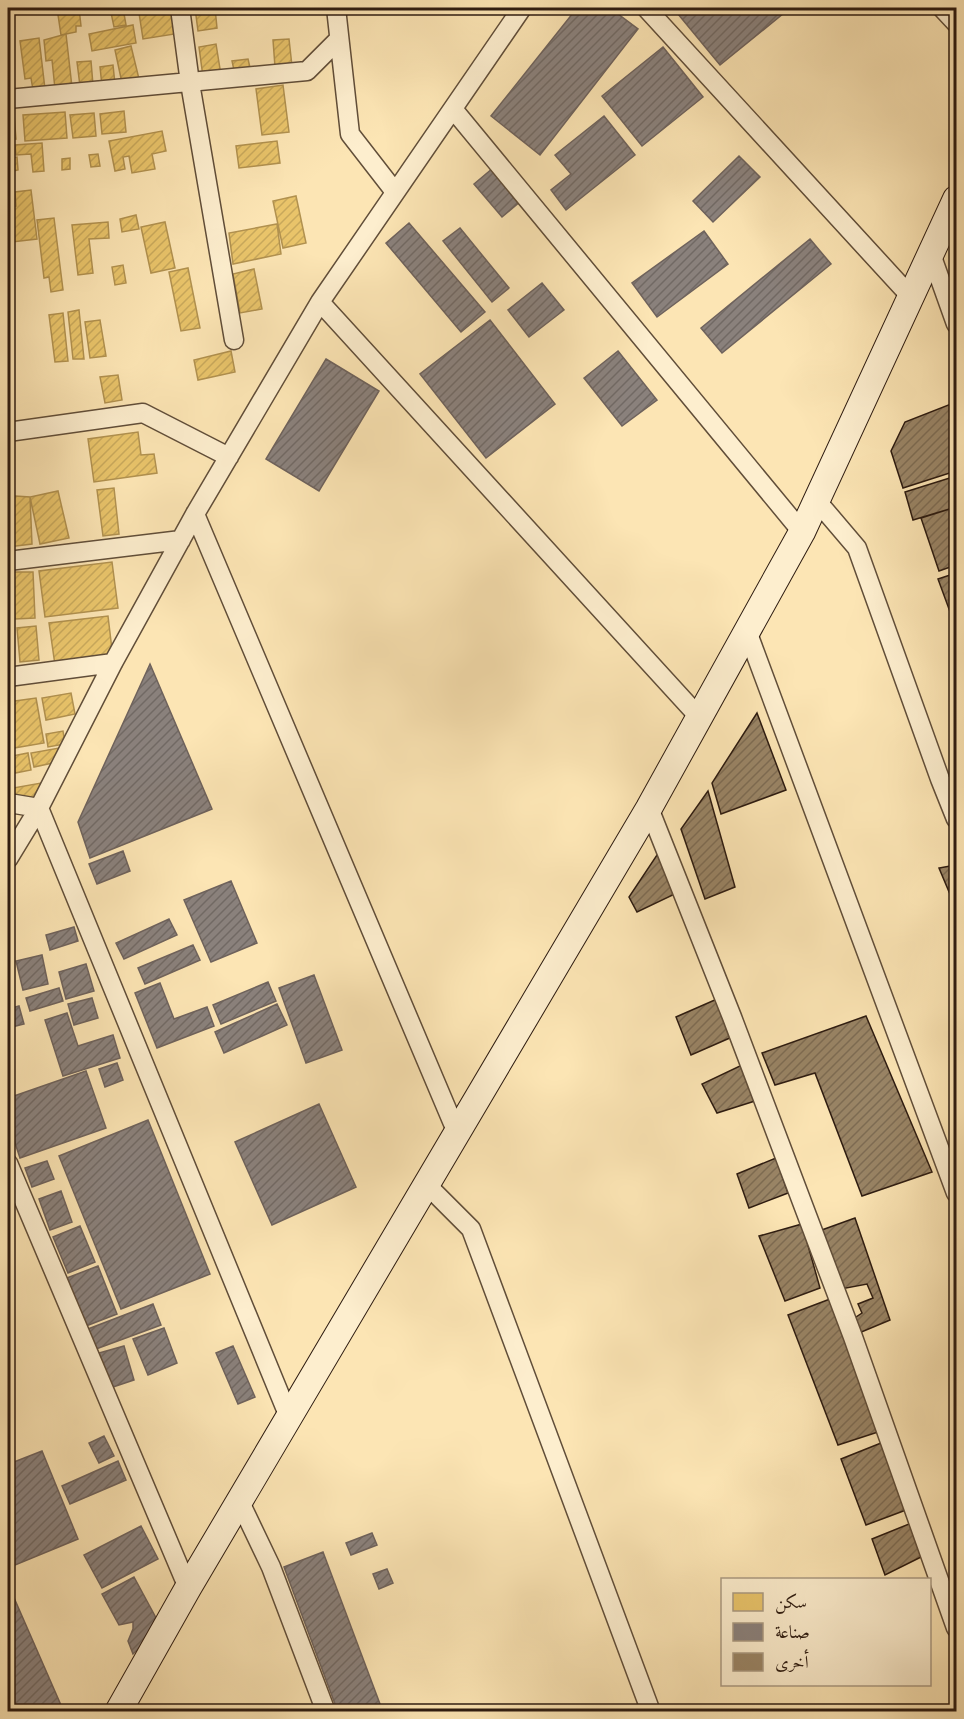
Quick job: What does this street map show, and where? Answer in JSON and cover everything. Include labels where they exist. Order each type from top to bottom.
[{"type":"main road","points":[[118,1712],[239,1500],[649,808],[802,532],[954,209]]},
{"type":"street","points":[[180,8],[190,83],[234,339]]},
{"type":"street","points":[[336,8],[350,134],[395,192]]},
{"type":"street","points":[[8,859],[39,808],[113,663],[195,514],[320,302],[522,8]]},
{"type":"street","points":[[646,8],[911,297]]},
{"type":"street","points":[[942,8],[957,23]]},
{"type":"street","points":[[8,99],[307,71],[339,39]]},
{"type":"street","points":[[453,109],[802,532]]},
{"type":"street","points":[[931,254],[957,324]]},
{"type":"street","points":[[320,302],[699,717]]},
{"type":"street","points":[[8,432],[143,413],[228,458]]},
{"type":"street","points":[[817,501],[857,548],[940,779],[957,819]]},
{"type":"street","points":[[195,514],[457,1132]]},
{"type":"street","points":[[8,561],[181,540]]},
{"type":"street","points":[[747,631],[957,1193]]},
{"type":"street","points":[[8,677],[113,663]]},
{"type":"street","points":[[8,805],[39,808]]},
{"type":"street","points":[[39,808],[289,1417]]},
{"type":"street","points":[[649,808],[732,1017],[853,1337],[957,1628]]},
{"type":"street","points":[[8,1163],[188,1588]]},
{"type":"street","points":[[426,1184],[471,1229],[651,1712]]},
{"type":"street","points":[[239,1500],[271,1567],[326,1712]]},
{"type":"building: سكن","points":[[57,8],[79,8],[81,26],[76,26],[76,32],[61,35]]},
{"type":"building: سكن","points":[[110,8],[123,8],[126,25],[114,27]]},
{"type":"building: سكن","points":[[173,8],[181,33],[143,39],[139,13]]},
{"type":"building: سكن","points":[[195,8],[215,8],[217,28],[198,31]]},
{"type":"building: سكن","points":[[133,25],[136,43],[92,51],[89,34]]},
{"type":"building: سكن","points":[[66,34],[72,87],[55,89],[52,60],[46,61],[44,40]]},
{"type":"building: سكن","points":[[39,38],[45,89],[33,90],[31,78],[25,79],[20,41]]},
{"type":"building: سكن","points":[[289,39],[292,66],[275,67],[273,40]]},
{"type":"building: سكن","points":[[216,44],[221,75],[203,77],[199,47]]},
{"type":"building: سكن","points":[[131,46],[139,79],[122,83],[115,50]]},
{"type":"building: سكن","points":[[248,59],[251,72],[235,75],[232,61]]},
{"type":"building: سكن","points":[[91,61],[93,85],[80,86],[77,62]]},
{"type":"building: سكن","points":[[113,65],[115,84],[102,86],[100,67]]},
{"type":"building: سكن","points":[[283,85],[289,132],[262,135],[256,89]]},
{"type":"building: سكن","points":[[124,111],[126,132],[102,134],[100,114]]},
{"type":"building: سكن","points":[[65,112],[67,138],[25,141],[23,115]]},
{"type":"building: سكن","points":[[94,113],[96,136],[73,138],[70,115]]},
{"type":"building: سكن","points":[[14,114],[16,139],[8,140],[8,115]]},
{"type":"building: سكن","points":[[162,131],[166,151],[152,154],[155,169],[132,173],[129,156],[123,157],[125,169],[115,171],[109,141]]},
{"type":"building: سكن","points":[[277,141],[280,163],[239,168],[236,146]]},
{"type":"building: سكن","points":[[42,143],[44,171],[33,172],[31,154],[16,155],[15,145]]},
{"type":"building: سكن","points":[[98,154],[100,166],[91,167],[89,155]]},
{"type":"building: سكن","points":[[17,157],[18,170],[13,171],[11,158]]},
{"type":"building: سكن","points":[[70,158],[70,169],[62,170],[62,159]]},
{"type":"building: سكن","points":[[31,190],[37,239],[12,242],[8,207],[16,206],[15,192]]},
{"type":"building: سكن","points":[[296,196],[306,243],[283,248],[273,201]]},
{"type":"building: سكن","points":[[136,215],[139,229],[122,232],[120,219]]},
{"type":"building: سكن","points":[[54,218],[63,290],[51,292],[49,277],[44,278],[37,220]]},
{"type":"building: سكن","points":[[108,222],[109,238],[89,239],[93,273],[78,275],[72,225]]},
{"type":"building: سكن","points":[[165,222],[175,268],[151,273],[141,227]]},
{"type":"building: سكن","points":[[277,224],[281,254],[233,264],[229,233]]},
{"type":"building: سكن","points":[[123,265],[126,283],[115,285],[112,267]]},
{"type":"building: سكن","points":[[188,268],[200,328],[181,331],[169,272]]},
{"type":"building: سكن","points":[[254,269],[262,309],[240,313],[233,274]]},
{"type":"building: سكن","points":[[79,310],[84,359],[73,359],[68,312]]},
{"type":"building: سكن","points":[[63,313],[68,361],[55,362],[49,315]]},
{"type":"building: سكن","points":[[100,320],[106,356],[90,358],[85,322]]},
{"type":"building: سكن","points":[[231,351],[235,372],[198,380],[194,360]]},
{"type":"building: سكن","points":[[118,375],[122,400],[105,403],[100,377]]},
{"type":"building: سكن","points":[[138,432],[141,455],[154,454],[157,473],[94,482],[88,439]]},
{"type":"building: سكن","points":[[114,488],[119,534],[103,536],[97,490]]},
{"type":"building: سكن","points":[[58,491],[69,538],[40,544],[30,497]]},
{"type":"building: سكن","points":[[15,496],[30,497],[32,544],[8,547],[8,505]]},
{"type":"building: سكن","points":[[112,562],[118,608],[45,617],[39,571]]},
{"type":"building: سكن","points":[[13,572],[33,572],[35,618],[15,619]]},
{"type":"building: سكن","points":[[8,602],[14,669],[8,669]]},
{"type":"building: سكن","points":[[108,616],[113,658],[55,665],[49,623]]},
{"type":"building: سكن","points":[[36,626],[39,660],[20,662],[17,628]]},
{"type":"building: سكن","points":[[71,693],[75,714],[46,720],[42,698]]},
{"type":"building: سكن","points":[[36,698],[44,743],[8,749],[8,702]]},
{"type":"building: سكن","points":[[63,731],[65,744],[48,747],[46,734]]},
{"type":"building: سكن","points":[[59,748],[62,761],[34,767],[31,753]]},
{"type":"building: سكن","points":[[28,753],[31,770],[15,773],[12,756]]},
{"type":"building: سكن","points":[[41,783],[43,796],[15,800],[13,788]]},
{"type":"building: صناعة","points":[[577,8],[610,8],[638,29],[540,155],[491,116]]},
{"type":"building: صناعة","points":[[673,8],[788,8],[789,9],[720,65]]},
{"type":"building: صناعة","points":[[663,47],[703,97],[642,146],[602,96]]},
{"type":"building: صناعة","points":[[604,116],[635,155],[566,210],[551,190],[571,174],[555,155]]},
{"type":"building: صناعة","points":[[739,156],[760,177],[713,222],[693,201]]},
{"type":"building: صناعة","points":[[493,168],[521,201],[502,217],[474,184]]},
{"type":"building: صناعة","points":[[409,223],[485,312],[461,332],[386,243]]},
{"type":"building: صناعة","points":[[460,228],[509,288],[492,302],[443,241]]},
{"type":"building: صناعة","points":[[704,231],[728,264],[657,317],[632,283]]},
{"type":"building: صناعة","points":[[810,239],[831,264],[722,353],[701,328]]},
{"type":"building: صناعة","points":[[542,283],[564,310],[529,337],[508,310]]},
{"type":"building: صناعة","points":[[490,320],[555,404],[486,458],[420,374]]},
{"type":"building: صناعة","points":[[618,351],[657,400],[622,426],[584,378]]},
{"type":"building: صناعة","points":[[326,359],[379,391],[319,491],[266,459]]},
{"type":"building: صناعة","points":[[150,664],[212,809],[90,858],[78,822]]},
{"type":"building: صناعة","points":[[123,851],[130,871],[97,884],[89,864]]},
{"type":"building: صناعة","points":[[231,881],[257,943],[211,962],[184,900]]},
{"type":"building: صناعة","points":[[169,919],[177,935],[124,959],[116,943]]},
{"type":"building: صناعة","points":[[74,927],[78,941],[50,950],[46,935]]},
{"type":"building: صناعة","points":[[193,945],[200,960],[145,984],[138,968]]},
{"type":"building: صناعة","points":[[42,955],[48,984],[23,990],[16,961]]},
{"type":"building: صناعة","points":[[86,964],[94,991],[66,999],[59,972]]},
{"type":"building: صناعة","points":[[314,975],[342,1050],[306,1063],[279,988]]},
{"type":"building: صناعة","points":[[268,982],[276,1001],[221,1024],[213,1005]]},
{"type":"building: صناعة","points":[[160,983],[174,1019],[207,1007],[214,1026],[157,1048],[135,993]]},
{"type":"building: صناعة","points":[[59,988],[63,1001],[30,1011],[26,998]]},
{"type":"building: صناعة","points":[[92,998],[98,1018],[74,1025],[68,1004]]},
{"type":"building: صناعة","points":[[277,1004],[287,1025],[224,1053],[215,1032]]},
{"type":"building: صناعة","points":[[19,1006],[24,1024],[8,1028],[8,1009]]},
{"type":"building: صناعة","points":[[67,1013],[78,1046],[113,1035],[120,1058],[63,1076],[45,1020]]},
{"type":"building: صناعة","points":[[117,1063],[123,1080],[105,1087],[99,1069]]},
{"type":"building: صناعة","points":[[86,1071],[106,1128],[20,1158],[8,1122],[8,1098]]},
{"type":"building: صناعة","points":[[319,1104],[356,1187],[272,1225],[235,1142]]},
{"type":"building: صناعة","points":[[148,1120],[210,1274],[121,1309],[59,1156]]},
{"type":"building: صناعة","points":[[47,1161],[54,1179],[32,1187],[25,1168]]},
{"type":"building: صناعة","points":[[61,1191],[72,1222],[50,1230],[39,1199]]},
{"type":"building: صناعة","points":[[80,1226],[95,1262],[68,1273],[53,1237]]},
{"type":"building: صناعة","points":[[98,1266],[117,1314],[86,1326],[67,1278]]},
{"type":"building: صناعة","points":[[153,1304],[161,1325],[96,1349],[88,1329]]},
{"type":"building: صناعة","points":[[164,1328],[177,1363],[148,1375],[133,1339]]},
{"type":"building: صناعة","points":[[124,1346],[134,1380],[110,1388],[99,1353]]},
{"type":"building: صناعة","points":[[233,1346],[255,1397],[238,1404],[216,1353]]},
{"type":"building: صناعة","points":[[104,1436],[114,1456],[99,1463],[89,1443]]},
{"type":"building: صناعة","points":[[8,1446],[14,1462],[42,1451],[78,1539],[8,1568]]},
{"type":"building: صناعة","points":[[118,1461],[126,1480],[70,1504],[62,1486]]},
{"type":"building: صناعة","points":[[141,1526],[158,1559],[102,1588],[84,1555]]},
{"type":"building: صناعة","points":[[372,1533],[377,1545],[351,1555],[346,1543]]},
{"type":"building: صناعة","points":[[323,1552],[383,1712],[338,1712],[284,1567]]},
{"type":"building: صناعة","points":[[387,1569],[393,1583],[379,1589],[373,1574]]},
{"type":"building: صناعة","points":[[134,1577],[161,1627],[133,1654],[128,1641],[133,1622],[119,1625],[102,1594]]},
{"type":"building: صناعة","points":[[8,1584],[64,1712],[8,1712]]},
{"type":"building: أخرى","points":[[956,402],[956,471],[903,488],[891,451],[905,422]]},
{"type":"building: أخرى","points":[[956,476],[956,507],[913,520],[905,492]]},
{"type":"building: أخرى","points":[[956,507],[956,565],[939,571],[921,518]]},
{"type":"building: أخرى","points":[[956,573],[956,628],[938,579]]},
{"type":"building: أخرى","points":[[757,713],[786,790],[721,814],[712,783]]},
{"type":"building: أخرى","points":[[708,791],[735,887],[705,899],[681,829]]},
{"type":"building: أخرى","points":[[659,852],[677,893],[637,912],[629,897]]},
{"type":"building: أخرى","points":[[956,865],[956,906],[955,906],[939,868]]},
{"type":"building: أخرى","points":[[717,999],[732,1037],[691,1055],[676,1017]]},
{"type":"building: أخرى","points":[[866,1016],[932,1172],[862,1196],[815,1073],[775,1085],[762,1053]]},
{"type":"building: أخرى","points":[[742,1065],[755,1101],[717,1113],[702,1084]]},
{"type":"building: أخرى","points":[[776,1158],[788,1193],[749,1208],[737,1174]]},
{"type":"building: أخرى","points":[[855,1218],[890,1320],[859,1333],[853,1319],[862,1313],[858,1304],[873,1298],[867,1284],[841,1289],[819,1231]]},
{"type":"building: أخرى","points":[[802,1224],[820,1288],[785,1301],[759,1236]]},
{"type":"building: أخرى","points":[[830,1299],[878,1432],[838,1445],[788,1315]]},
{"type":"building: أخرى","points":[[881,1443],[906,1510],[866,1525],[841,1459]]},
{"type":"building: أخرى","points":[[914,1522],[925,1555],[885,1575],[872,1539]]}]
